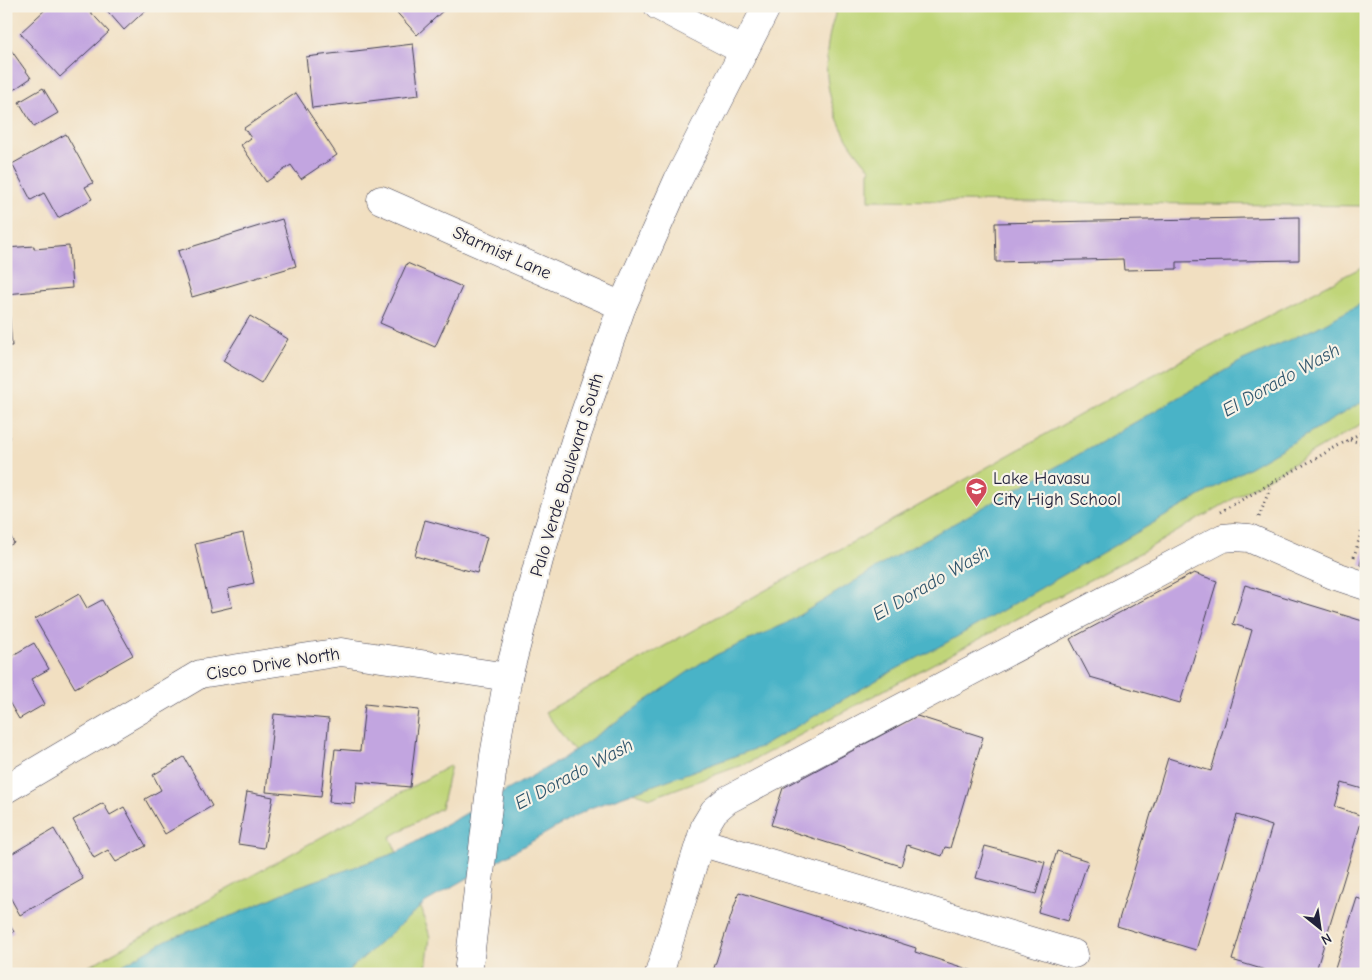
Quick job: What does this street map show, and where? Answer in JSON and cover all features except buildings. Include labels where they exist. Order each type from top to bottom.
[{"type":"main road","points":[[658,6],[744,50]]},
{"type":"main road","name":"Palo Verde Boulevard South","points":[[468,974],[494,756],[508,677],[540,556],[570,459],[622,306],[678,180],[767,6]]},
{"type":"main road","name":"Starmist Lane","points":[[381,200],[622,306]]},
{"type":"main road","points":[[659,974],[709,818],[716,808],[726,800],[1220,540],[1234,536],[1249,538],[1333,575],[1366,586]]},
{"type":"main road","name":"Cisco Drive North","points":[[6,789],[200,674],[341,652],[508,677]]},
{"type":"main road","points":[[700,842],[1074,954]]},
{"type":"path","points":[[1349,440],[1366,444]]},
{"type":"green space","points":[[838,6],[1366,6],[1366,206],[869,200],[869,171],[871,170],[851,145],[842,129],[835,114],[828,83],[826,68],[829,37]]},
{"type":"green space","points":[[1366,265],[1366,421],[1149,548],[750,762],[651,798],[633,792],[603,790],[545,712],[1126,389]]},
{"type":"green space","points":[[451,765],[441,808],[390,837],[422,910],[430,937],[426,970],[420,974],[75,974]]},
{"type":"water","name":"El Dorado Wash","points":[[1366,301],[1366,400],[946,643],[889,673],[763,746],[590,808],[426,902],[343,974],[107,974],[168,939],[236,914],[297,887],[398,852],[562,759],[701,663],[785,624],[899,554],[1099,443],[1243,360],[1316,328]]},
{"type":"place","name":"Lake Havasu City High School","points":[[977,507]]}]
